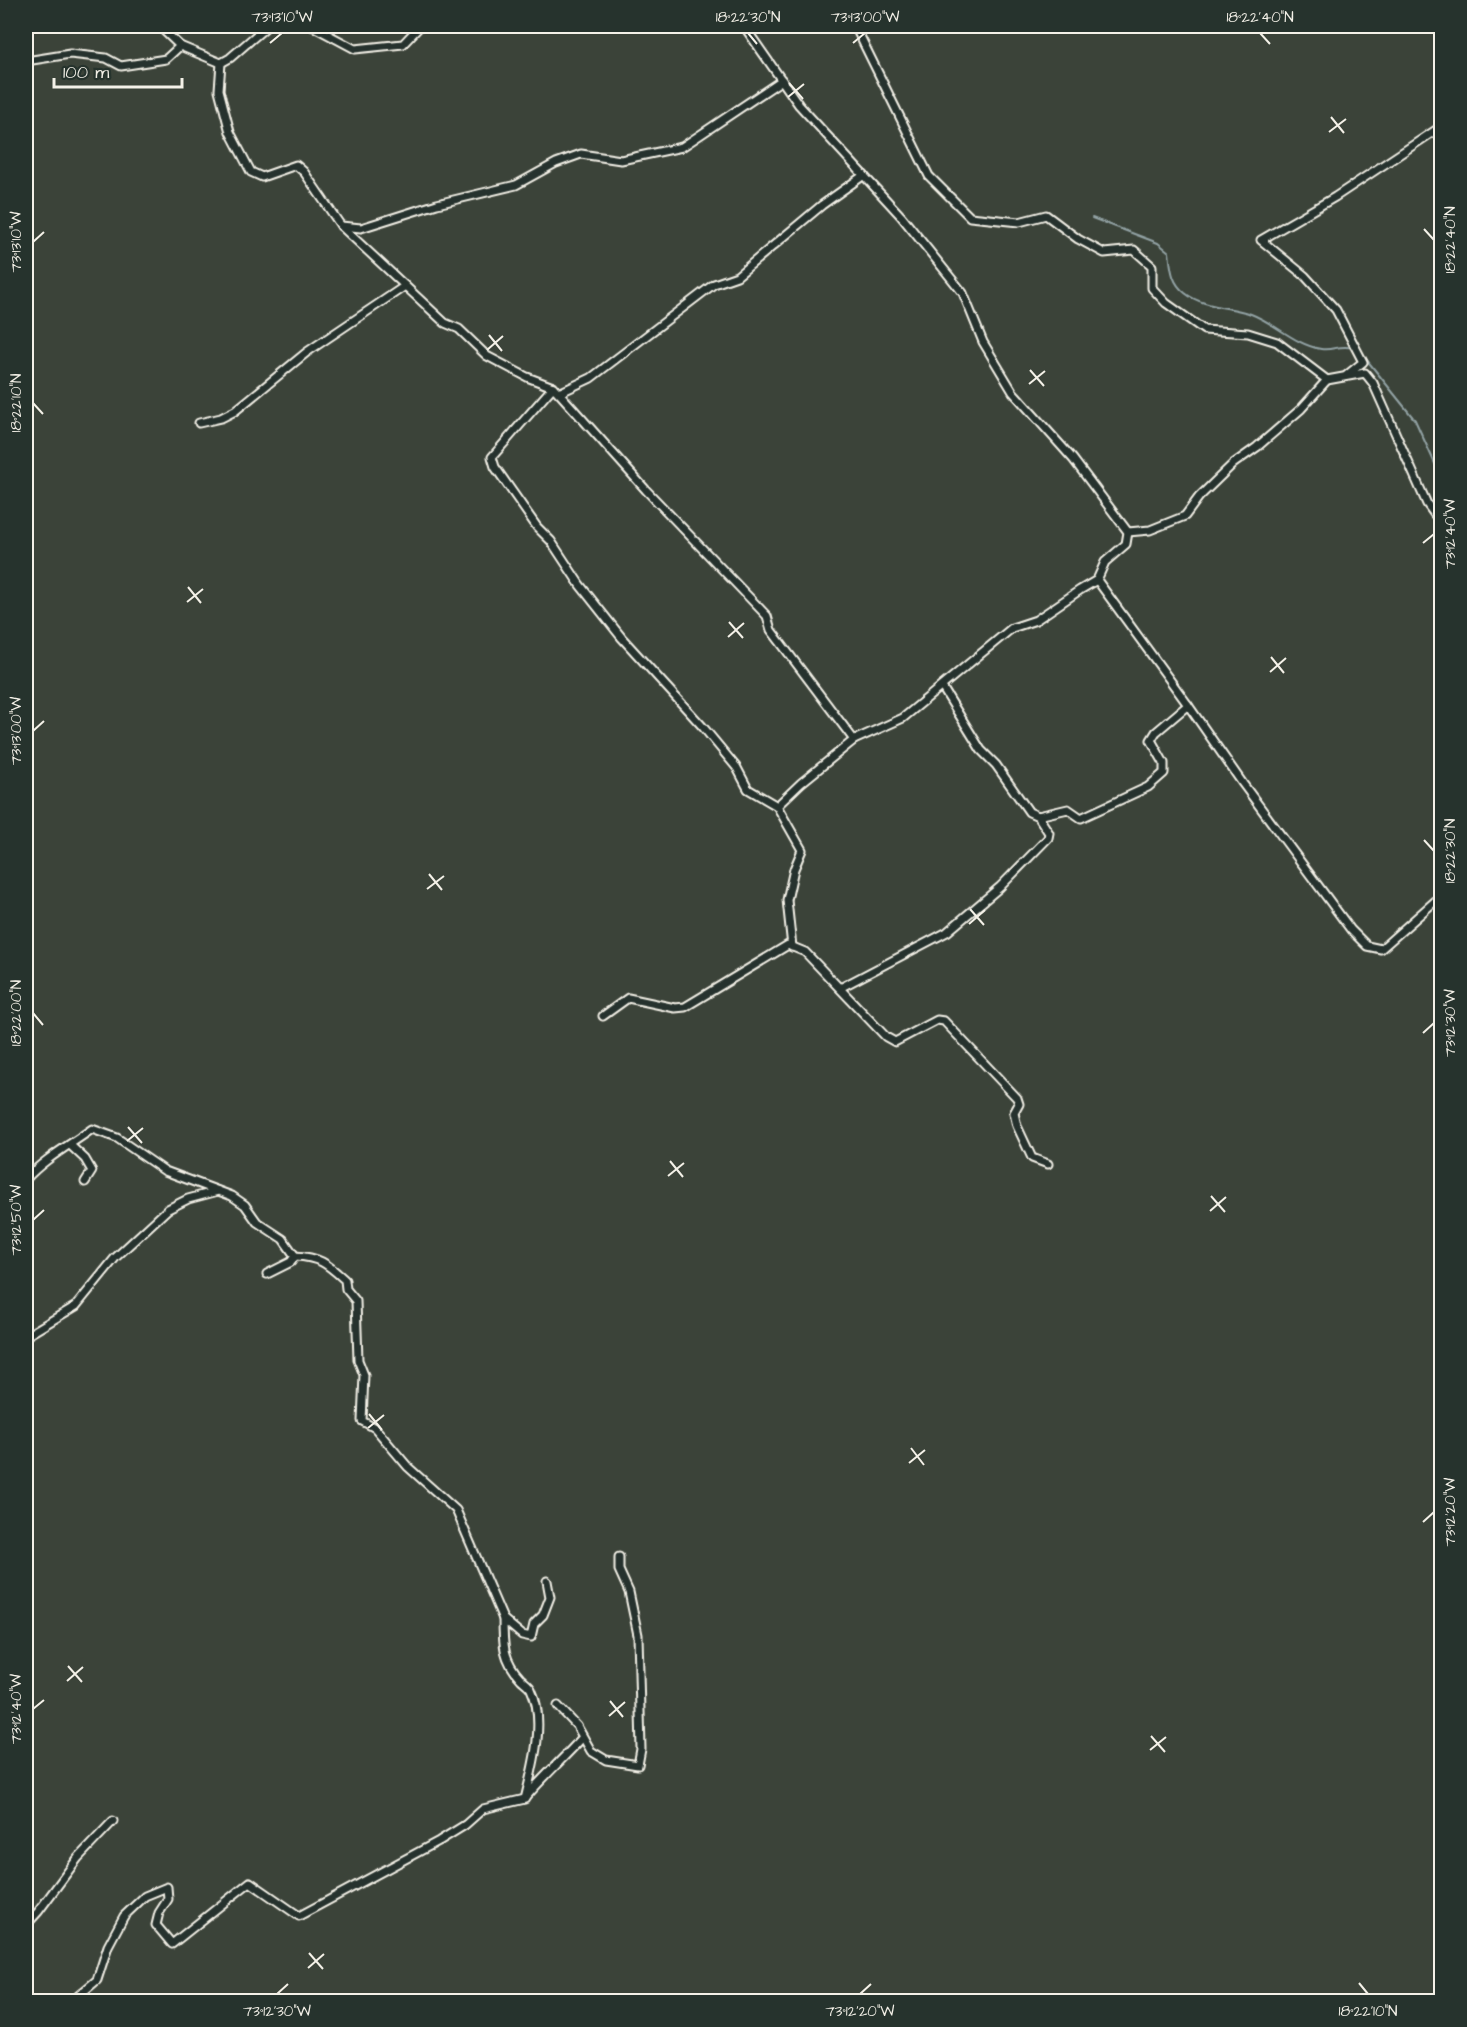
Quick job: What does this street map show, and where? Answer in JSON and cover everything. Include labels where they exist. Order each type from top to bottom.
[{"type":"street","points":[[159,26],[180,46],[221,63]]},
{"type":"street","points":[[221,63],[267,26]]},
{"type":"street","points":[[312,26],[355,49],[403,44],[420,26]]},
{"type":"street","points":[[744,26],[799,105],[901,216],[963,294],[983,342],[1013,392],[1073,459],[1128,532],[1126,544],[1105,562],[1097,580],[1036,621],[1012,628],[903,718],[854,740],[801,783],[777,806]]},
{"type":"street","points":[[855,26],[929,176],[970,217],[1019,222],[1046,215],[1078,239],[1104,253],[1134,250],[1152,266],[1152,288],[1166,303],[1204,330],[1248,333],[1277,342],[1327,380]]},
{"type":"street","points":[[26,61],[70,54],[106,58],[121,66],[166,59],[180,46]]},
{"type":"street","points":[[221,63],[219,90],[230,132],[251,172],[262,177],[296,165],[304,172],[341,226],[445,323],[459,329],[487,356],[527,377],[553,387],[646,490],[766,616],[771,630],[854,740]]},
{"type":"street","points":[[341,226],[362,228],[437,204],[516,185],[556,163],[581,154],[621,160],[682,147],[782,80]]},
{"type":"street","points":[[1344,377],[1364,362],[1336,310],[1305,276],[1261,240],[1335,198],[1442,126]]},
{"type":"street","points":[[559,393],[591,378],[714,284],[736,276],[822,205],[864,175]]},
{"type":"street","points":[[199,423],[221,418],[235,411],[307,352],[405,286]]},
{"type":"street","points":[[1128,532],[1150,530],[1185,516],[1199,497],[1233,464],[1301,410],[1327,380],[1365,373],[1373,382],[1427,504],[1435,515],[1442,518]]},
{"type":"street","points":[[553,387],[492,457],[495,467],[537,527],[551,541],[580,585],[622,638],[710,735],[737,768],[748,789],[777,806],[802,850],[794,869],[787,900],[792,947]]},
{"type":"street","points":[[1097,580],[1328,900],[1351,930],[1367,946],[1381,949],[1442,895]]},
{"type":"street","points":[[840,988],[947,932],[1000,887],[1048,838],[1049,833],[1038,816],[1029,812],[996,765],[981,750],[942,687]]},
{"type":"street","points":[[1038,816],[1068,809],[1081,818],[1148,787],[1164,774],[1164,763],[1151,740],[1155,732],[1188,705]]},
{"type":"street","points":[[603,1016],[628,998],[675,1008],[685,1007],[788,945],[805,952],[886,1037],[894,1041],[937,1020],[944,1021],[1017,1098],[1019,1104],[1014,1113],[1017,1126],[1032,1158],[1048,1164]]},
{"type":"street","points":[[26,1179],[40,1164],[92,1129],[117,1138],[165,1171],[232,1196],[244,1205],[257,1222],[283,1239],[295,1256]]},
{"type":"street","points":[[70,1145],[92,1171],[85,1182]]},
{"type":"street","points":[[26,1336],[76,1306],[115,1258],[168,1209],[188,1199],[218,1191]]},
{"type":"street","points":[[267,1274],[291,1262],[295,1256]]},
{"type":"street","points":[[295,1256],[313,1256],[345,1280],[346,1289],[356,1300],[358,1360],[364,1375],[362,1421],[375,1428],[408,1467],[456,1510],[503,1619],[505,1656],[521,1679],[530,1687],[538,1722],[525,1799]]},
{"type":"street","points":[[558,1707],[578,1726],[582,1738],[591,1751],[601,1758],[638,1765],[641,1749],[638,1635],[629,1592],[619,1570],[619,1557]]},
{"type":"street","points":[[503,1619],[522,1635],[531,1637],[534,1624],[543,1615],[550,1597],[547,1581]]},
{"type":"street","points":[[71,2001],[97,1980],[108,1946],[124,1916],[146,1896],[167,1887],[168,1899],[159,1912],[156,1925],[172,1944],[250,1882],[299,1916],[439,1841],[465,1825],[483,1809],[525,1799],[545,1774],[582,1738]]},
{"type":"street","points":[[26,1925],[78,1858],[113,1821]]},
{"type":"waterway","points":[[1092,218],[1158,243],[1169,252],[1172,274],[1180,289],[1192,298],[1251,314],[1312,347],[1353,348]]},
{"type":"waterway","points":[[1358,349],[1415,420],[1442,479]]}]
